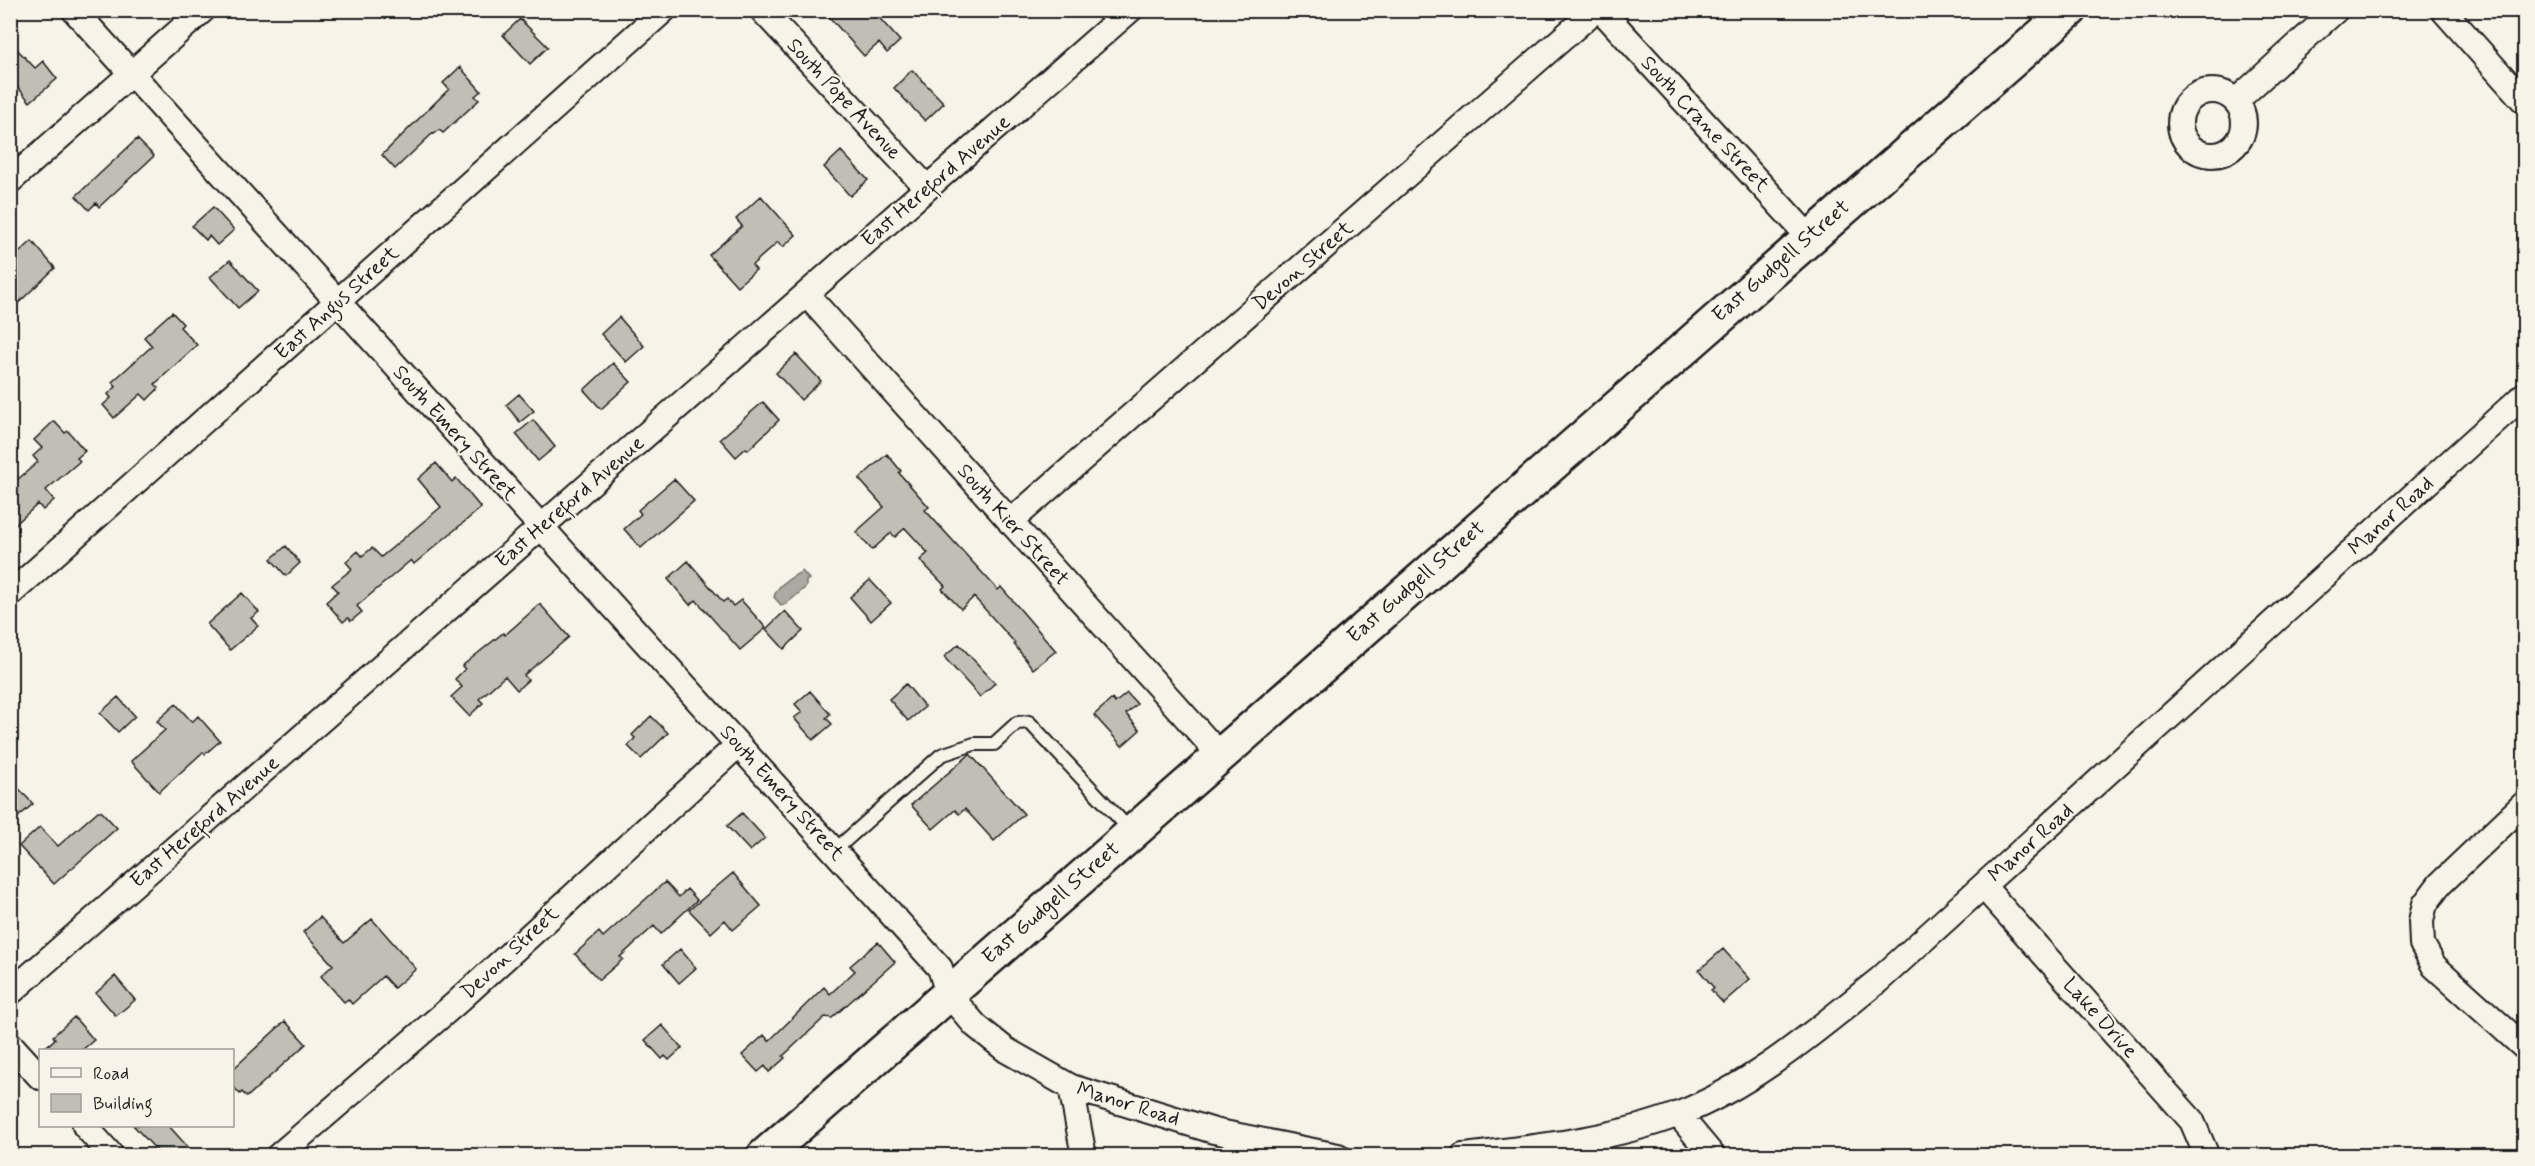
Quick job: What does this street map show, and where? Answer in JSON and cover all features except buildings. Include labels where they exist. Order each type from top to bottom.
[{"type":"street","name":"South Emery Street","points":[[74,10],[940,968],[948,994]]},
{"type":"street","points":[[10,181],[203,10]]},
{"type":"street","name":"East Angus Street","points":[[10,594],[664,10]]},
{"type":"street","name":"South Pope Avenue","points":[[762,10],[927,188]]},
{"type":"street","name":"East Hereford Avenue","points":[[10,993],[540,527],[807,296],[1130,10]]},
{"type":"street","name":"Devon Street","points":[[1010,522],[1595,10]]},
{"type":"street","name":"South Crane Street","points":[[1601,10],[1809,237]]},
{"type":"street","name":"East Gudgell Street","points":[[764,1155],[2070,10]]},
{"type":"street","points":[[2236,101],[2336,10]]},
{"type":"street","points":[[2443,10],[2524,100]]},
{"type":"street","name":"South Kier Street","points":[[807,296],[1219,754]]},
{"type":"street","name":"Manor Road","points":[[1463,1155],[1532,1148],[1608,1133],[1678,1114],[1739,1085],[1786,1054],[1879,980],[2524,395]]},
{"type":"street","name":"Devon Street","points":[[278,1155],[455,1004],[738,744]]},
{"type":"street","points":[[2524,804],[2440,884],[2426,904],[2421,921],[2422,944],[2434,966],[2524,1047]]},
{"type":"street","name":"Lake Drive","points":[[1983,886],[2192,1121],[2207,1155]]},
{"type":"street","name":"Manor Road","points":[[948,994],[975,1026],[1006,1050],[1071,1087],[1214,1131],[1338,1155]]},
{"type":"street","points":[[10,1044],[39,1076]]},
{"type":"street","points":[[1071,1087],[1084,1155]]},
{"type":"street","points":[[1678,1114],[1713,1155]]},
{"type":"street","points":[[87,1127],[112,1155]]},
{"type":"lane","points":[[834,851],[941,755],[974,744],[994,744],[1017,723],[1029,722],[1132,831]]},
{"type":"shaded area","points":[[802,571],[809,579],[806,581],[806,587],[786,604],[781,605],[774,597],[778,588]]}]
